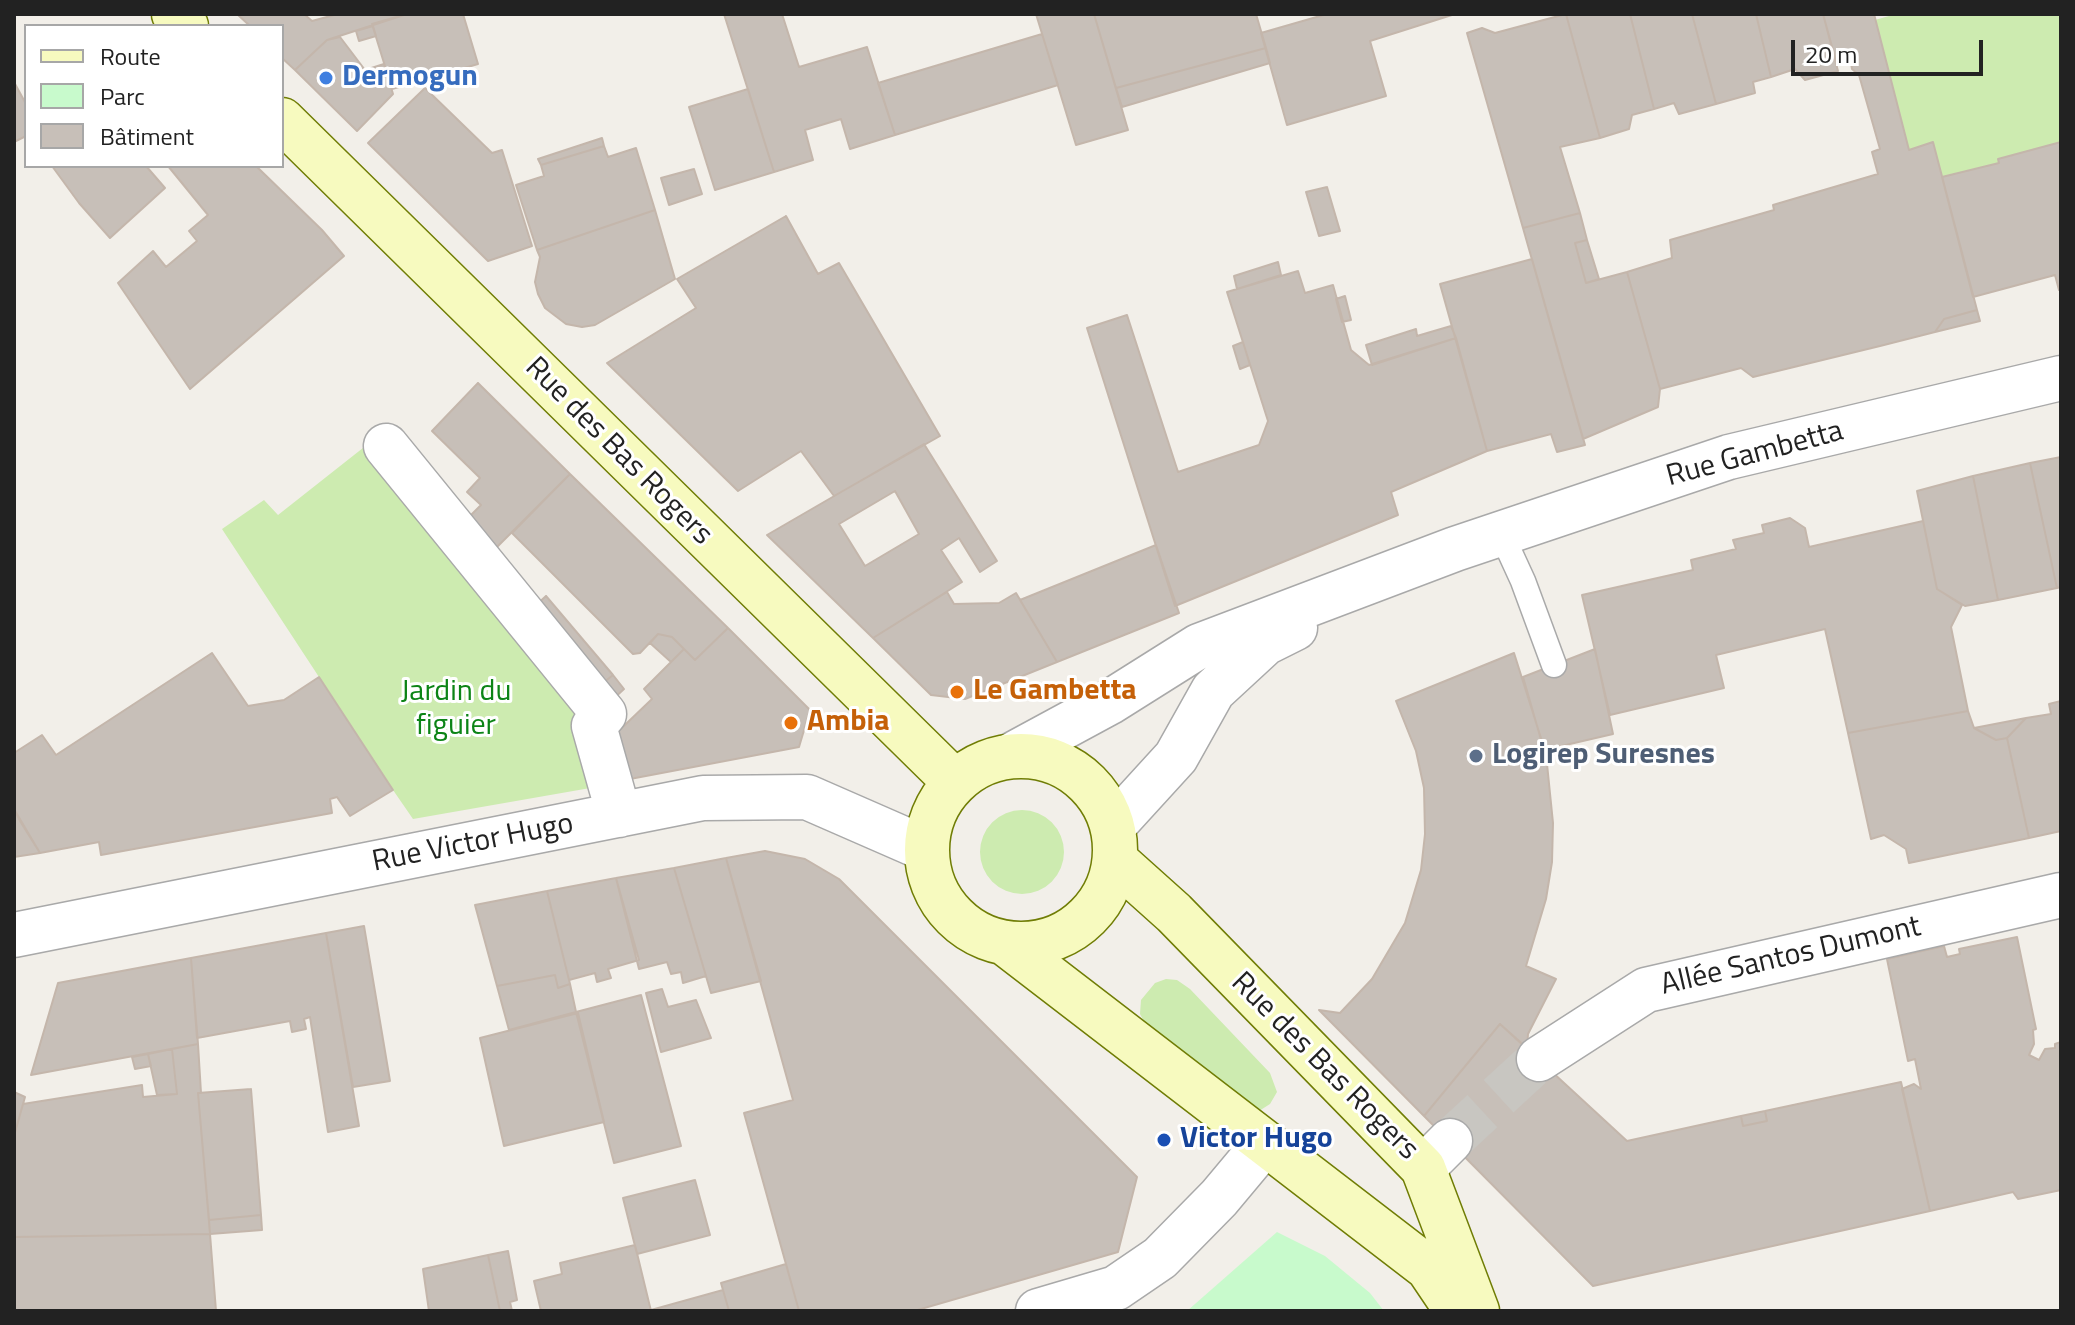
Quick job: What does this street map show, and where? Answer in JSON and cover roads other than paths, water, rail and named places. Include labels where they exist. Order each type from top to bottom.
[{"type":"street","name":"Rue des Bas Rogers","points":[[284,122],[955,782]]},
{"type":"street","name":"Rue Gambetta","points":[[1012,755],[1110,702],[1199,646],[1455,549],[1729,457],[2061,378]]},
{"type":"street","points":[[386,446],[604,714],[594,726],[619,815]]},
{"type":"street","name":"Rue Gambetta","points":[[1115,843],[1176,757],[1213,691],[1265,643],[1455,549]]},
{"type":"street","points":[[1012,755],[1039,757],[1064,765],[1086,781],[1103,801],[1115,843],[1108,891],[1090,916],[1065,934],[1035,944],[1005,943],[979,935],[957,920],[941,899],[930,875],[926,849],[930,824],[940,801],[955,782],[991,759],[1012,755]]},
{"type":"street","name":"Rue Victor Hugo","points":[[14,935],[703,798],[807,797],[926,849]]},
{"type":"street","name":"Rue des Bas Rogers","points":[[1115,843],[1174,913],[1437,1154],[1477,1311]]},
{"type":"street","name":"Allée Santos Dumont","points":[[1539,1059],[1646,990],[2061,895]]},
{"type":"street","points":[[1005,943],[1428,1268],[1457,1311]]},
{"type":"street","points":[[1038,1311],[1116,1288],[1160,1258],[1219,1198],[1265,1143]]},
{"type":"lane","points":[[1501,533],[1523,581],[1554,665]]},
{"type":"tunnel","points":[[1450,1141],[1539,1059]]},
{"type":"place","name":"Dermogun","points":[[326,78]]},
{"type":"place","name":"Le Gambetta","points":[[957,692]]},
{"type":"place","name":"Ambia","points":[[791,723]]},
{"type":"place","name":"Logirep Suresnes","points":[[1476,756]]},
{"type":"place","name":"Victor Hugo","points":[[1164,1140]]},
{"type":"park label","name":"Jardin du figuier","points":[[456,710]]}]
